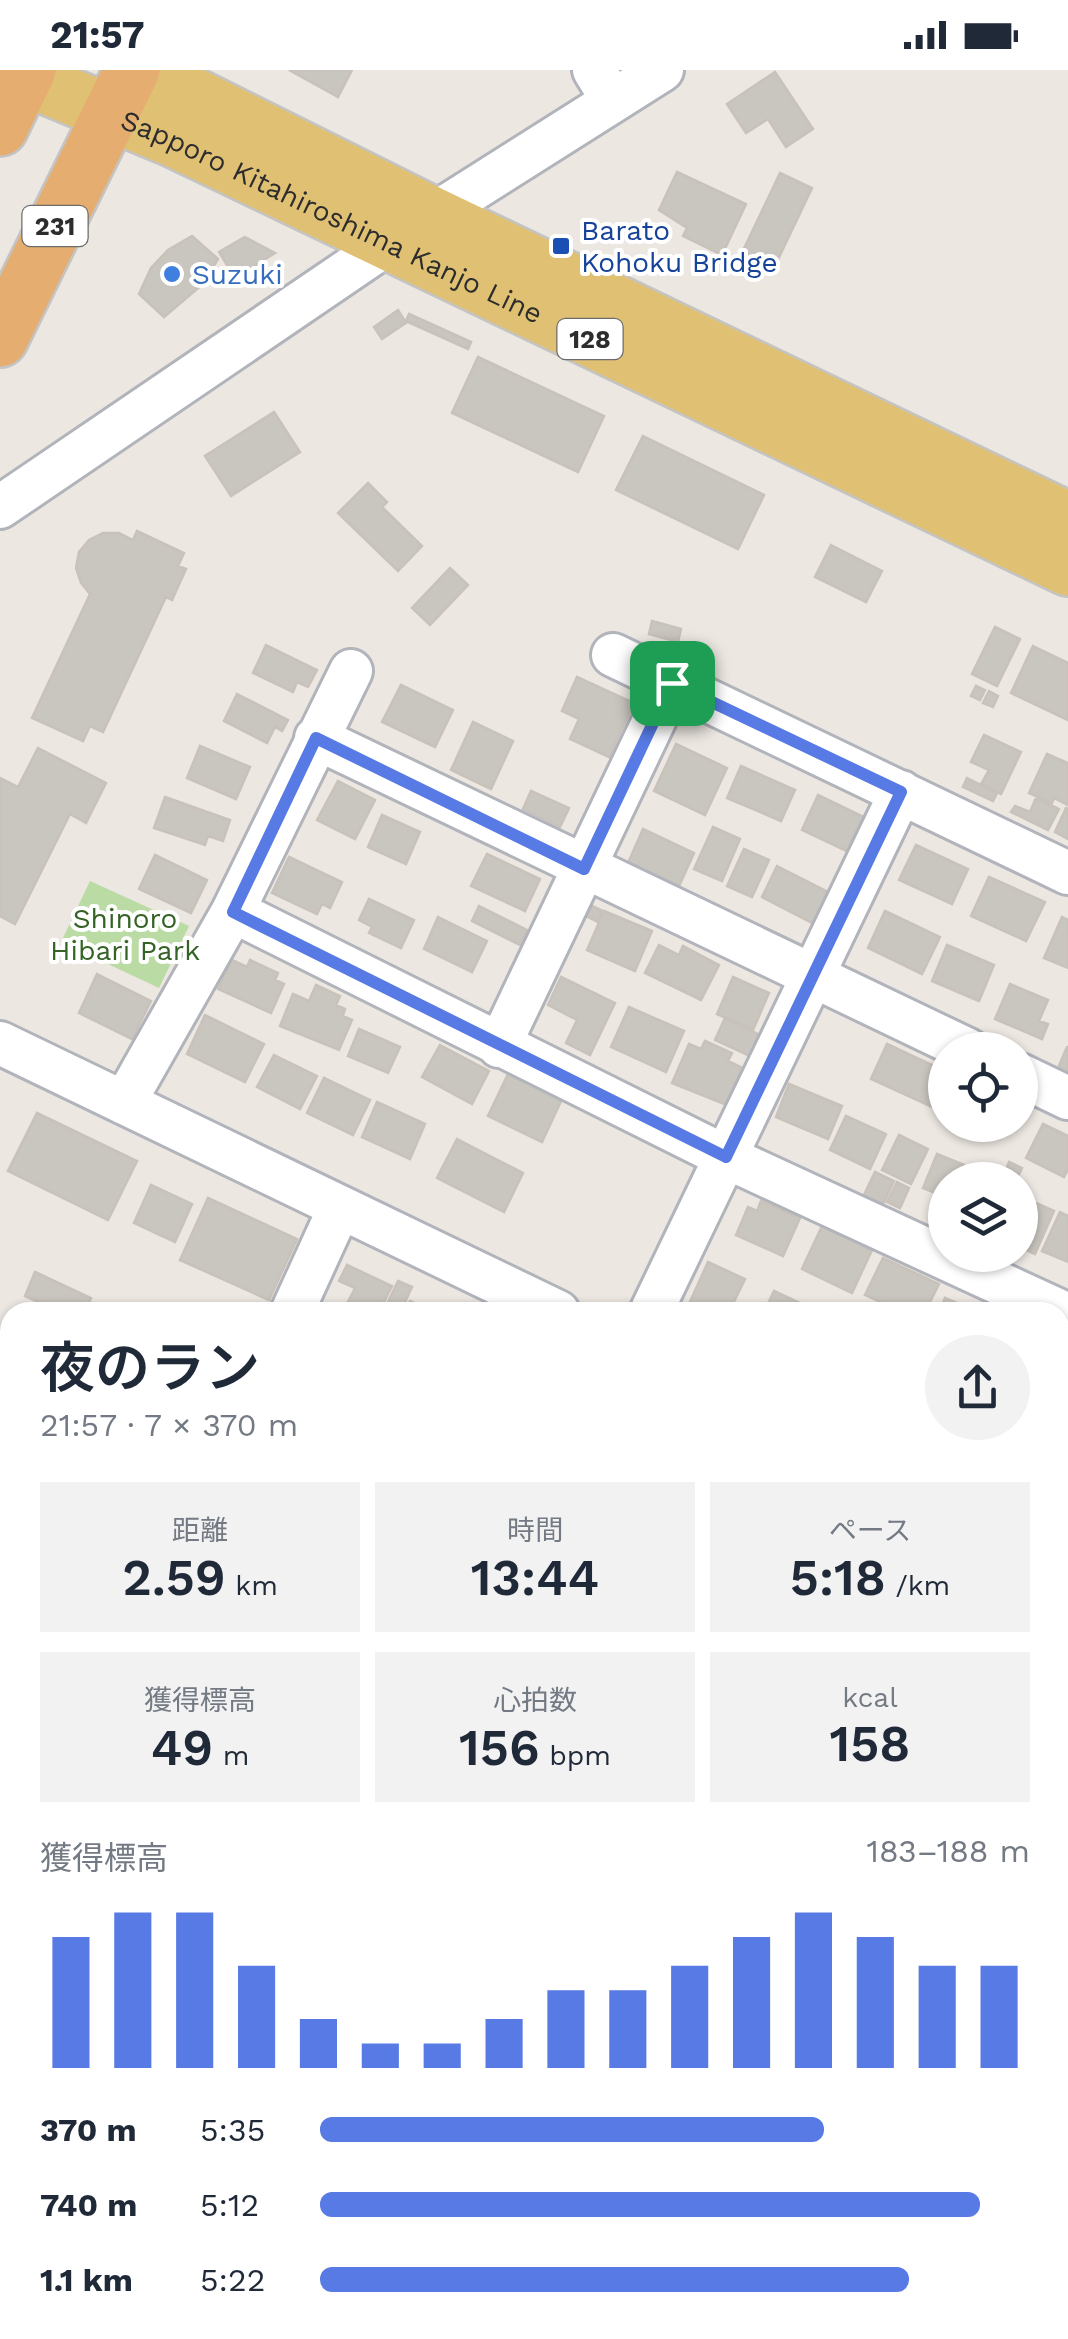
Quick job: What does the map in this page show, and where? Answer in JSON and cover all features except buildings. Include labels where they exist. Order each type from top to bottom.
[{"type":"highway","points":[[0,128],[26,74]]},
{"type":"highway","name":"231","points":[[0,340],[128,84]]},
{"type":"main road","name":"Sapporo Kitahiroshima Kanjo Line","points":[[26,74],[128,84],[433,215],[1068,520]]},
{"type":"main road","name":"Sapporo Kitahiroshima Kanjo Line","points":[[128,84],[171,138],[1068,568]]},
{"type":"street","points":[[0,507],[433,215],[603,86],[662,70]]},
{"type":"street","points":[[613,655],[1068,873]]},
{"type":"street","points":[[124,1103],[233,912],[350,671]]},
{"type":"street","points":[[499,1046],[672,683]]},
{"type":"street","points":[[316,738],[930,1032]]},
{"type":"street","points":[[656,1302],[901,792]]},
{"type":"street","points":[[233,912],[726,1157],[1040,1302]]},
{"type":"street","points":[[0,1042],[537,1302]]},
{"type":"street","points":[[1038,1084],[1068,1098]]},
{"type":"street","points":[[297,1302],[340,1207]]},
{"type":"green space","name":"Shinoro Hibari Park","points":[[90,881],[189,926],[159,988],[61,942]]},
{"type":"place","name":"Barato Kohoku Bridge","points":[[561,246]]},
{"type":"place","name":"Suzuki","points":[[172,274]]},
{"type":"route","points":[[672,683],[901,792],[726,1157],[233,912],[316,738],[584,869],[672,683]]}]
